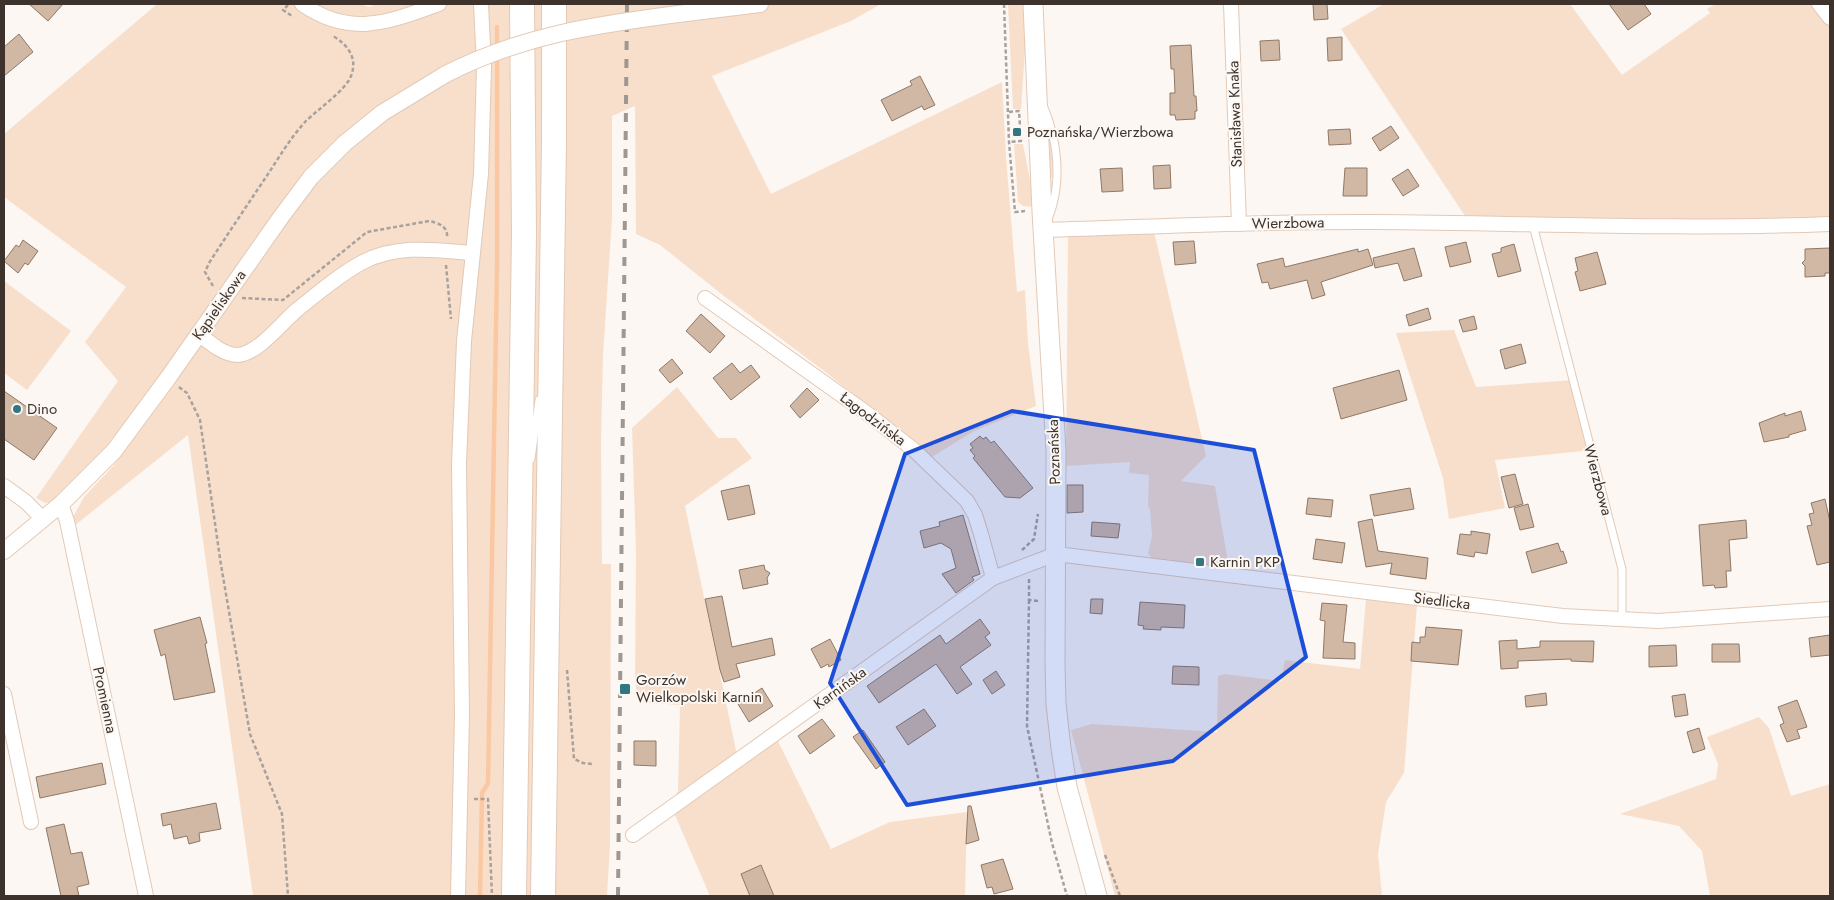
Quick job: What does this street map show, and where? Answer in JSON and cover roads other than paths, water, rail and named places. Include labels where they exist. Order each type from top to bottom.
[{"type":"highway","points":[[514,896],[525,146],[522,4]]},
{"type":"highway","points":[[543,896],[549,554],[554,4]]},
{"type":"main road","name":"Poznańska","points":[[1033,4],[1042,211],[1056,451],[1054,663],[1061,748],[1067,787],[1097,896]]},
{"type":"street","points":[[302,4],[331,19],[353,25],[377,24],[439,4]]},
{"type":"street","points":[[458,896],[462,715],[459,464],[464,341],[481,174],[484,66],[481,4]]},
{"type":"street","name":"Kąpieliskowa","points":[[4,551],[61,504],[114,451],[311,177],[345,143],[382,113],[446,74],[502,49],[531,39],[590,26],[760,4]]},
{"type":"street","name":"Stanisława Knaka","points":[[1232,4],[1239,224]]},
{"type":"street","points":[[1819,4],[1830,18]]},
{"type":"street","name":"Wierzbowa","points":[[1043,230],[1374,222],[1744,228],[1830,224]]},
{"type":"street","points":[[198,333],[226,353],[239,355],[251,350],[341,276],[364,262],[391,251],[417,249],[472,253]]},
{"type":"street","name":"Łagodzińska","points":[[705,298],[914,450],[967,501],[975,515],[993,578]]},
{"type":"street","points":[[4,486],[26,502],[43,519]]},
{"type":"street","name":"Promienna","points":[[61,504],[67,521],[146,896]]},
{"type":"street","name":"Siedlicka","points":[[1056,554],[1554,615],[1622,620],[1658,621],[1830,609]]},
{"type":"street","name":"Karnińska","points":[[633,836],[993,578],[1056,554]]},
{"type":"street","points":[[4,694],[31,822]]},
{"type":"lane","points":[[1036,88],[1053,129],[1056,155],[1055,196],[1043,230]]},
{"type":"lane","name":"Wierzbowa","points":[[1533,225],[1622,569],[1622,620]]},
{"type":"lane","points":[[542,378],[551,313]]},
{"type":"lane","points":[[522,314],[530,387]]},
{"type":"lane","points":[[531,396],[538,461]]},
{"type":"lane","points":[[530,471],[540,396]]},
{"type":"lane","points":[[518,554],[529,480]]},
{"type":"lane","points":[[541,489],[549,554]]},
{"type":"waterway","points":[[497,27],[497,49]]},
{"type":"waterway","points":[[480,896],[482,793],[488,783],[497,269],[497,57]]},
{"type":"railway","points":[[618,896],[627,4]]},
{"type":"place","name":"Poznańska/Wierzbowa","points":[[1017,132]]},
{"type":"place","name":"Dino","points":[[17,409]]},
{"type":"place","name":"Karnin PKP","points":[[1200,562]]},
{"type":"place","name":"Gorzów Wielkopolski Karnin","points":[[625,689]]}]
